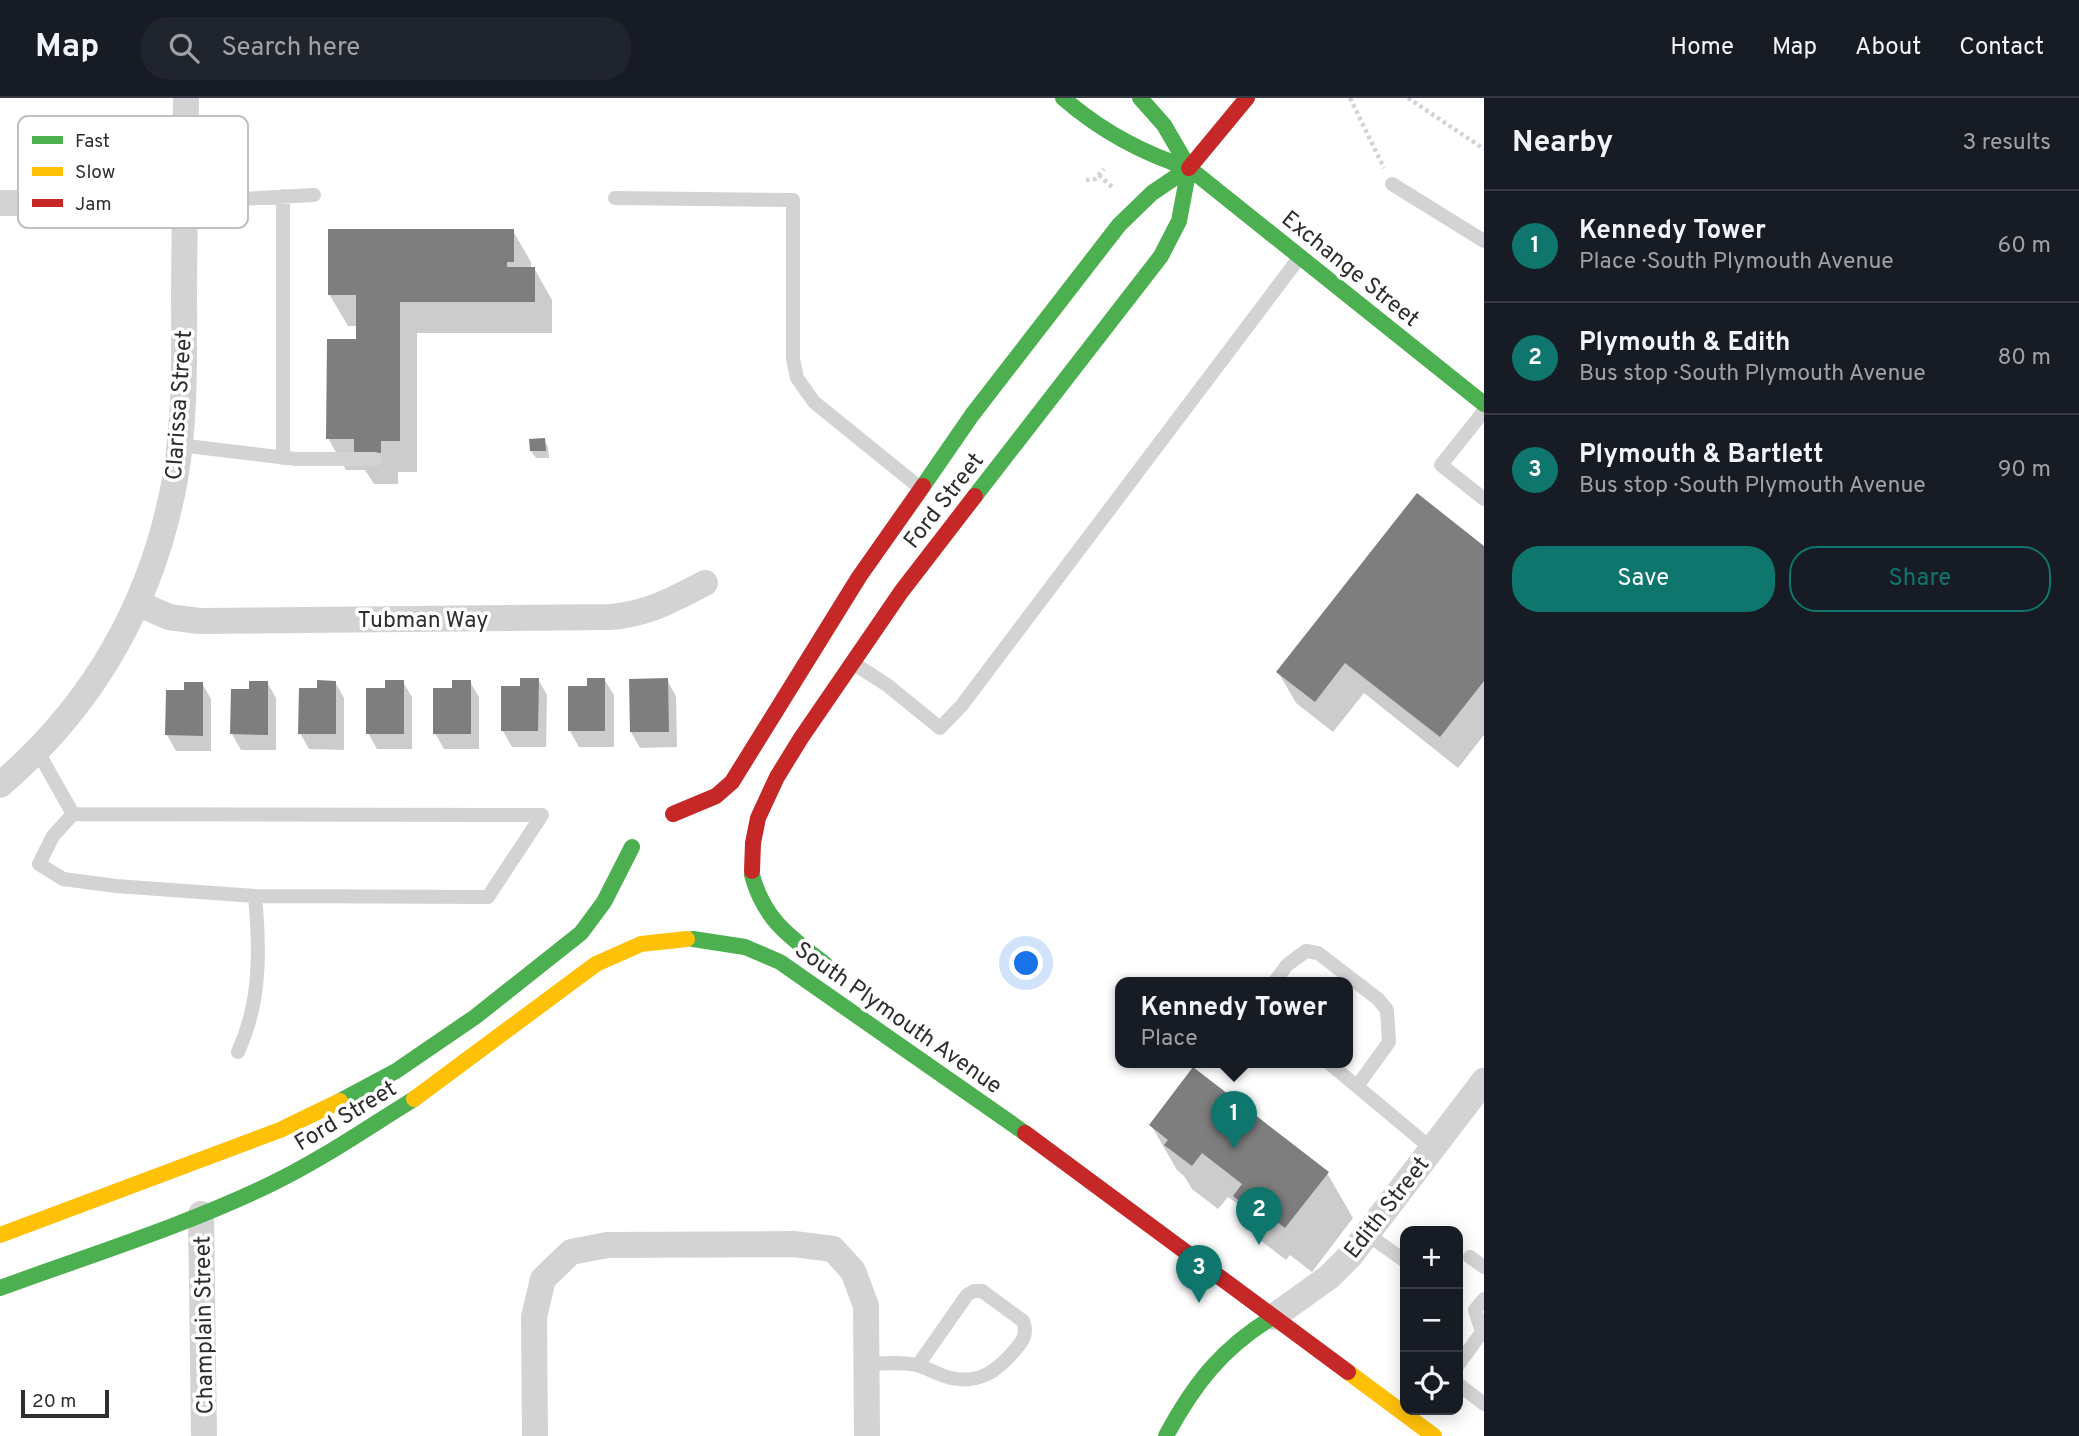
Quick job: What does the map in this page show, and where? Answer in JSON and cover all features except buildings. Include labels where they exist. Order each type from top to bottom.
[{"type":"main road","points":[[1063,98],[1098,128],[1125,145],[1153,158],[1189,168]]},
{"type":"main road","points":[[1140,98],[1164,125],[1189,168]]},
{"type":"main road","name":"Ford Street","points":[[657,821],[716,796],[738,774],[859,577],[919,487],[972,415],[1129,214],[1152,193],[1189,168],[1247,98]]},
{"type":"main road","name":"Ford Street","points":[[752,873],[755,831],[768,795],[793,749],[917,570],[1160,256],[1179,221],[1189,168]]},
{"type":"main road","name":"Exchange Street","points":[[1189,168],[1484,404]]},
{"type":"main road","points":[[673,814],[692,812],[710,816]]},
{"type":"main road","name":"Ford Street","points":[[0,1235],[280,1130],[396,1071],[475,1017],[581,933],[604,902],[632,847],[643,832]]},
{"type":"main road","name":"South Plymouth Avenue","points":[[736,834],[746,849],[760,904],[772,921],[834,971]]},
{"type":"main road","points":[[628,894],[626,869],[632,847]]},
{"type":"main road","points":[[745,903],[752,873]]},
{"type":"main road","points":[[651,927],[671,937],[690,939],[710,935],[726,927]]},
{"type":"main road","name":"Ford Street","points":[[0,1288],[201,1214],[271,1184],[320,1158],[398,1110],[468,1062],[596,964],[641,944],[690,939]]},
{"type":"main road","name":"South Plymouth Avenue","points":[[690,939],[751,947],[780,961],[1068,1162],[1273,1317],[1422,1417],[1434,1436]]},
{"type":"main road","name":"South Plymouth Avenue","points":[[951,1062],[1068,1162]]},
{"type":"main road","points":[[1166,1436],[1194,1387],[1221,1355],[1250,1330],[1273,1317]]},
{"type":"street","name":"Clarissa Street","points":[[186,98],[186,116]]},
{"type":"street","points":[[0,203],[18,203]]},
{"type":"street","name":"Clarissa Street","points":[[2,779],[38,752],[94,682],[137,603],[160,543],[175,478],[183,398],[185,228]]},
{"type":"street","name":"Tubman Way","points":[[137,603],[169,617],[199,621],[610,617],[643,613],[705,583]]},
{"type":"street","name":"Edith Street","points":[[1273,1317],[1329,1277],[1367,1234],[1484,1081]]},
{"type":"street","name":"Champlain Street","points":[[201,1214],[204,1436]]},
{"type":"street","points":[[535,1436],[534,1317],[543,1279],[571,1252],[607,1245],[793,1244],[833,1250],[853,1271],[866,1306],[867,1436]]},
{"type":"lane","points":[[1392,184],[1484,241]]},
{"type":"lane","points":[[248,198],[314,195]]},
{"type":"lane","points":[[283,196],[283,458]]},
{"type":"lane","points":[[615,198],[793,200],[793,359],[797,378],[814,402],[919,487]]},
{"type":"lane","points":[[851,662],[887,685],[940,728],[962,705],[1299,256]]},
{"type":"lane","points":[[1484,411],[1441,466],[1484,499]]},
{"type":"lane","points":[[179,445],[283,458],[375,460]]},
{"type":"lane","points":[[38,752],[74,814]]},
{"type":"lane","points":[[74,814],[542,815],[488,897],[255,896],[116,886],[63,879],[39,864],[53,836],[74,814]]},
{"type":"lane","points":[[238,1052],[248,1029],[255,1000],[260,947],[255,896]]},
{"type":"lane","points":[[1278,977],[1287,965],[1306,951],[1318,953],[1349,977]]},
{"type":"lane","points":[[1353,980],[1378,999],[1387,1010],[1389,1042],[1358,1085]]},
{"type":"lane","points":[[1336,1068],[1432,1149]]},
{"type":"lane","points":[[1367,1234],[1400,1257]]},
{"type":"lane","points":[[1470,1257],[1484,1267]]},
{"type":"lane","points":[[866,1364],[918,1365],[951,1378],[985,1377],[1000,1368],[1024,1338],[1026,1329],[1023,1321],[982,1291],[974,1291],[967,1295],[918,1365]]},
{"type":"lane","points":[[1463,1359],[1483,1333],[1475,1310],[1484,1299]]},
{"type":"lane","points":[[1463,1388],[1484,1404]]},
{"type":"path","points":[[1350,98],[1392,184]]},
{"type":"path","points":[[1408,98],[1484,149]]},
{"type":"path","points":[[1086,180],[1095,179],[1104,169]]},
{"type":"path","points":[[1099,174],[1116,190]]},
{"type":"traffic: fast","points":[[1063,98],[1122,140],[1189,168]]},
{"type":"traffic: fast","points":[[1140,98],[1164,125],[1189,168]]},
{"type":"traffic: fast","points":[[1189,168],[1484,404]]},
{"type":"traffic: fast","points":[[923,486],[972,415],[1119,225],[1152,193],[1189,168]]},
{"type":"traffic: fast","points":[[975,496],[1161,256],[1179,221],[1189,168]]},
{"type":"traffic: fast","points":[[340,1101],[396,1071],[475,1017],[581,933],[604,902],[632,847]]},
{"type":"traffic: fast","points":[[752,875],[757,891],[771,916],[790,936],[825,964]]},
{"type":"traffic: fast","points":[[693,939],[745,947],[780,962],[1025,1133]]},
{"type":"traffic: fast","points":[[0,1288],[171,1227],[271,1184],[308,1165],[414,1099]]},
{"type":"traffic: fast","points":[[1166,1436],[1187,1400],[1211,1369],[1239,1341],[1273,1317]]},
{"type":"traffic: slow","points":[[414,1099],[596,964],[641,944],[687,939]]},
{"type":"traffic: slow","points":[[0,1235],[280,1130],[340,1101]]},
{"type":"traffic: slow","points":[[1348,1372],[1434,1436]]},
{"type":"traffic: jam","points":[[1189,168],[1247,98]]},
{"type":"traffic: jam","points":[[673,814],[716,796],[732,782],[859,577],[923,486]]},
{"type":"traffic: jam","points":[[752,871],[753,843],[758,818],[777,777],[901,592],[975,496]]},
{"type":"traffic: jam","points":[[1025,1133],[1348,1372]]},
{"type":"place","name":"Kennedy Tower","points":[[1234,1149]]},
{"type":"place","name":"Plymouth & Edith","points":[[1259,1245]]},
{"type":"place","name":"Plymouth & Bartlett","points":[[1199,1303]]}]
